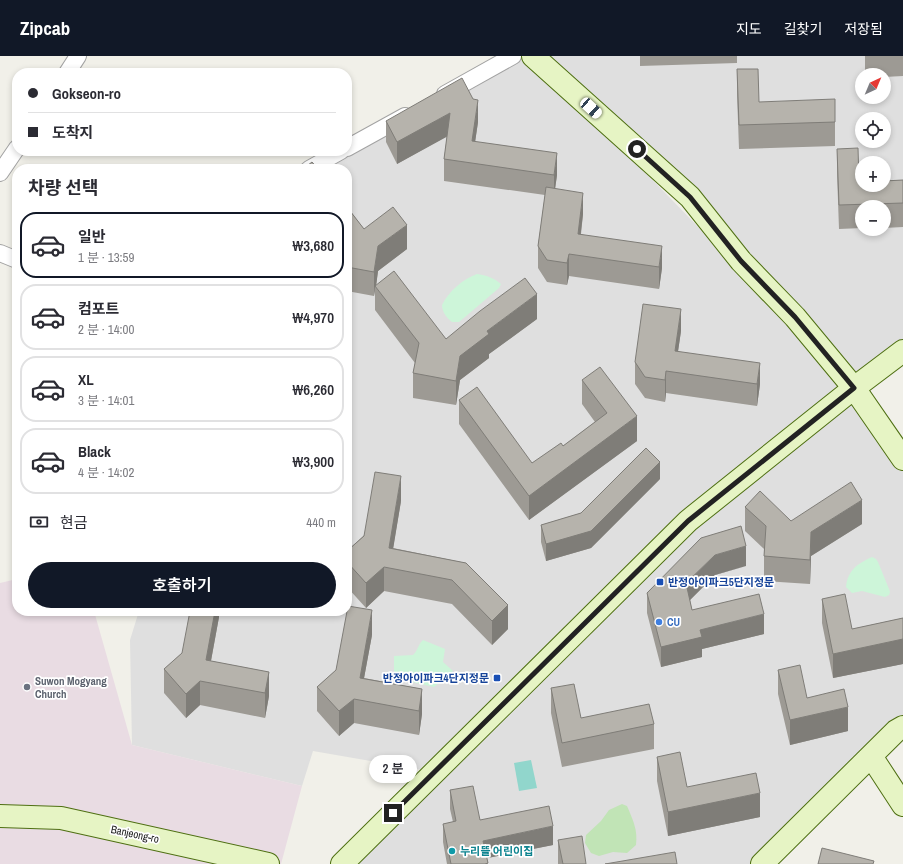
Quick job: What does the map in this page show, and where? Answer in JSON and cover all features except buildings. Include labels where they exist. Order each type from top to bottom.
[{"type":"street","points":[[70,68],[78,56]]},
{"type":"street","points":[[352,145],[513,56]]},
{"type":"street","points":[[533,56],[690,197],[741,261],[795,317],[854,388],[903,459]]},
{"type":"street","points":[[0,173],[12,155]]},
{"type":"street","points":[[318,164],[332,156]]},
{"type":"street","points":[[0,253],[12,258]]},
{"type":"street","points":[[342,864],[688,521],[854,388],[903,351]]},
{"type":"street","points":[[762,864],[896,731],[903,727]]},
{"type":"street","points":[[871,756],[903,805]]},
{"type":"street","name":"Banjeong-ro","points":[[0,816],[61,818],[268,864]]},
{"type":"shaded area","points":[[513,56],[532,56],[849,382],[741,261],[533,56],[903,56],[903,351],[854,388],[903,459],[903,727],[762,864],[342,864],[434,772],[313,751],[302,786],[132,745],[130,640],[137,616],[352,616],[352,164],[318,164],[332,156],[352,156],[352,145]]},
{"type":"shaded area","points":[[12,580],[12,616],[95,616],[132,745],[302,786],[281,864],[0,864],[0,583]]},
{"type":"shaded area","points":[[531,760],[537,788],[519,791],[514,763]]},
{"type":"green space","points":[[477,274],[490,277],[501,284],[499,288],[459,322],[452,322],[445,315],[442,305],[448,295],[457,286]]},
{"type":"green space","points":[[872,557],[878,562],[890,592],[889,595],[885,597],[862,591],[852,593],[846,587],[849,576],[854,568]]},
{"type":"green space","points":[[423,640],[445,649],[443,662],[453,671],[434,687],[394,678],[394,656],[413,655]]},
{"type":"green space","points":[[622,804],[627,806],[633,821],[636,830],[636,845],[627,853],[613,852],[599,856],[591,853],[585,843],[586,835],[601,821],[609,810]]},
{"type":"place","name":"반정아이파크5단지정문","points":[[660,582]]},
{"type":"place","name":"CU","points":[[659,622]]},
{"type":"place","name":"반정아이파크4단지정문","points":[[497,678]]},
{"type":"place","name":"Suwon Mogyang Church","points":[[27,687]]},
{"type":"place","name":"누리뜰 어린이집","points":[[452,851]]},
{"type":"route","points":[[393,813],[688,521],[854,388],[795,317],[741,261],[690,197],[637,149]]}]
